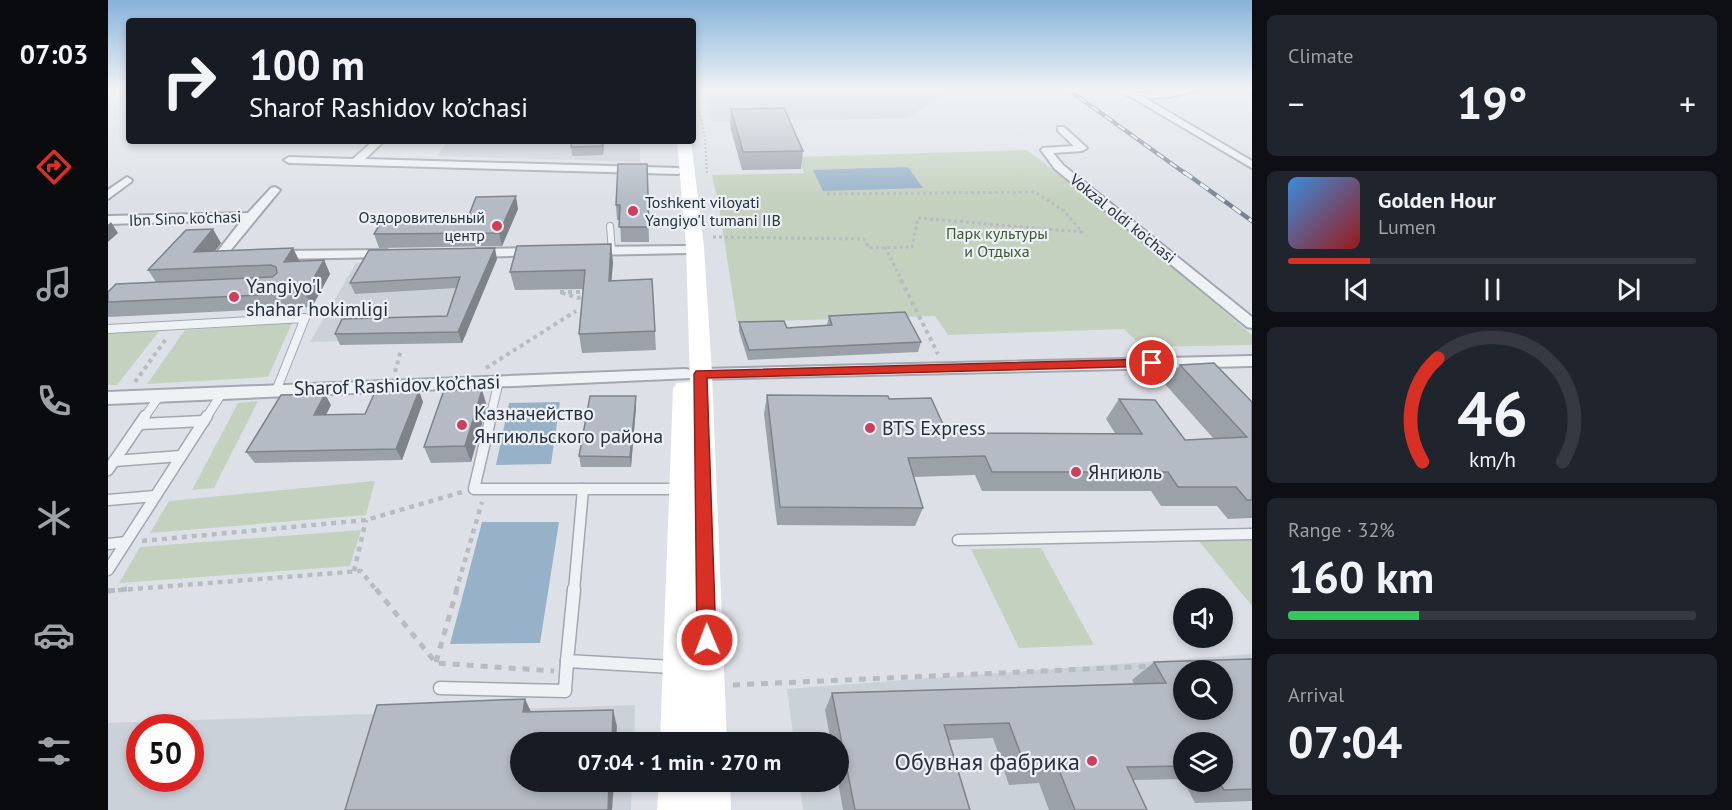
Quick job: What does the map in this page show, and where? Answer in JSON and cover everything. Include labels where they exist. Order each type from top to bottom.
[{"type":"main road","points":[[677,144],[691,172],[685,250],[710,732]]},
{"type":"main road","points":[[678,732],[683,489],[693,374],[695,247],[691,172],[685,144]]},
{"type":"main road","points":[[677,810],[678,792]]},
{"type":"main road","points":[[711,792],[711,810]]},
{"type":"street","points":[[1186,126],[1252,165]]},
{"type":"street","name":"Vokzal oldi ko'chasi","points":[[1061,129],[1082,148],[1046,150],[1059,167],[1252,324]]},
{"type":"street","points":[[356,162],[376,144]]},
{"type":"street","points":[[289,160],[691,172]]},
{"type":"street","points":[[108,196],[127,180]]},
{"type":"street","points":[[250,216],[275,190]]},
{"type":"street","name":"Ibn Sino ko'chasi","points":[[108,220],[250,216]]},
{"type":"street","name":"Ibn Sino ko'chasi","points":[[250,216],[220,256],[398,254]]},
{"type":"street","points":[[576,251],[685,250]]},
{"type":"street","points":[[457,253],[552,252]]},
{"type":"street","name":"Sharof Rashidov ko’chasi","points":[[108,398],[693,374],[1252,361]]},
{"type":"street","points":[[1198,362],[1213,378]]},
{"type":"lane","points":[[610,226],[612,251]]},
{"type":"lane","points":[[108,329],[305,318],[276,391]]},
{"type":"lane","points":[[499,381],[474,489],[683,489]]},
{"type":"lane","points":[[108,570],[222,393]]},
{"type":"lane","points":[[111,466],[160,395]]},
{"type":"lane","points":[[140,423],[204,421]]},
{"type":"lane","points":[[111,466],[181,456]]},
{"type":"lane","points":[[440,688],[565,691],[583,489]]},
{"type":"lane","points":[[108,500],[155,496]]},
{"type":"lane","points":[[958,540],[1252,534]]},
{"type":"lane","points":[[108,544],[126,542]]},
{"type":"lane","points":[[566,667],[680,668]]},
{"type":"path","points":[[691,172],[705,139],[702,126]]},
{"type":"path","points":[[713,237],[864,239],[868,248],[912,247],[918,218],[1082,232],[1064,211],[1035,192],[826,194]]},
{"type":"path","points":[[885,247],[917,306],[945,369]]},
{"type":"path","points":[[560,292],[598,292],[588,295],[578,298],[560,292]]},
{"type":"path","points":[[486,367],[576,311]]},
{"type":"path","points":[[125,397],[172,330]]},
{"type":"path","points":[[391,386],[401,350]]},
{"type":"path","points":[[126,542],[366,520],[474,489]]},
{"type":"path","points":[[436,663],[486,489]]},
{"type":"path","points":[[354,571],[366,520]]},
{"type":"path","points":[[108,591],[361,571],[436,663],[566,667]]},
{"type":"path","points":[[708,686],[1158,666]]},
{"type":"shaded area","points":[[446,144],[640,144],[640,162],[437,156]]},
{"type":"shaded area","points":[[490,259],[466,337],[310,342],[356,263]]},
{"type":"shaded area","points":[[1252,654],[1252,810],[803,810],[800,792],[849,792],[849,732],[793,732],[787,689]]},
{"type":"shaded area","points":[[635,705],[634,732],[510,732],[510,792],[632,792],[631,810],[108,810],[108,723],[126,722],[126,792],[204,792],[204,720]]},
{"type":"green space","name":"Парк культуры и Отдыха","points":[[1027,150],[1104,209],[1252,335],[1252,345],[1142,347],[1124,329],[948,335],[935,316],[737,322],[712,175],[804,173],[798,157]]},
{"type":"green space","points":[[292,323],[268,377],[147,384],[185,330]]},
{"type":"green space","points":[[160,330],[117,385],[108,385],[108,333]]},
{"type":"green space","points":[[258,401],[214,488],[192,490],[238,403]]},
{"type":"green space","points":[[375,481],[366,515],[150,533],[169,501]]},
{"type":"green space","points":[[361,530],[350,566],[119,583],[140,547]]},
{"type":"green space","points":[[1252,538],[1252,606],[1198,540]]},
{"type":"green space","points":[[1041,548],[1094,645],[1019,648],[971,549]]},
{"type":"water","points":[[908,167],[923,188],[823,191],[813,170]]},
{"type":"water","points":[[560,402],[551,464],[496,465],[509,403]]},
{"type":"water","points":[[482,522],[559,522],[540,643],[450,644]]},
{"type":"building","points":[[736,126],[792,126],[803,151],[743,152]]},
{"type":"building","points":[[572,144],[602,144],[602,146],[571,147]]},
{"type":"building","name":"Toshkent viloyati Yangiyo'l tumani IIB","points":[[618,164],[647,164],[649,227],[619,227],[620,205],[616,205]]},
{"type":"building","points":[[516,196],[499,233],[374,234],[383,219],[469,215],[476,197]]},
{"type":"building","points":[[213,229],[194,252],[293,248],[284,262],[324,260],[305,293],[108,302],[108,292],[116,284],[272,277],[277,273],[276,267],[271,265],[148,270],[186,230]]},
{"type":"building","points":[[611,244],[609,281],[652,279],[655,331],[579,334],[585,270],[510,272],[517,246]]},
{"type":"building","points":[[495,248],[458,332],[335,334],[342,319],[447,316],[460,277],[350,283],[369,250]]},
{"type":"building","points":[[905,312],[921,342],[749,350],[739,322],[784,321],[787,328],[832,325],[829,316]]},
{"type":"building","points":[[1214,363],[1252,402],[1252,500],[1247,500],[1236,487],[1178,487],[1168,472],[992,472],[985,456],[908,458],[923,508],[780,507],[767,395],[931,398],[947,433],[1142,434],[1119,399],[1155,400],[1185,440],[1247,437],[1180,365]]},
{"type":"building","points":[[444,390],[482,390],[465,446],[424,447]]},
{"type":"building","points":[[419,391],[396,449],[246,452],[281,395],[325,394],[314,415],[365,414],[375,392]]},
{"type":"building","points":[[590,396],[636,396],[630,457],[579,456]]},
{"type":"building","name":"Обувная фабрика","points":[[1252,659],[1252,789],[1233,790],[1233,732],[1173,732],[1173,766],[1127,767],[1147,810],[1075,810],[1059,770],[1027,771],[1009,723],[944,725],[970,810],[855,810],[849,779],[849,732],[840,732],[832,693],[1166,683],[1154,662],[1173,661],[1173,720],[1233,720],[1233,660],[1219,660]]},
{"type":"building","points":[[525,699],[523,712],[613,710],[612,732],[510,732],[510,792],[609,792],[608,810],[345,810],[377,705]]},
{"type":"railway","points":[[1119,126],[1186,174]]},
{"type":"railway","points":[[1184,172],[1252,221]]},
{"type":"place","name":"Toshkent viloyati Yangiyo'l tumani IIB","points":[[633,211]]},
{"type":"place","name":"Оздоровительный центр","points":[[497,226]]},
{"type":"place","name":"Yangiyo'l shahar hokimligi","points":[[234,297]]},
{"type":"place","name":"Казначейство Янгиюльского района","points":[[462,425]]},
{"type":"place","name":"BTS Express","points":[[870,428]]},
{"type":"place","name":"Янгиюль","points":[[1076,472]]},
{"type":"place","name":"Обувная фабрика","points":[[1092,761]]},
{"type":"route","points":[[707,640],[701,374],[1152,363]]}]
